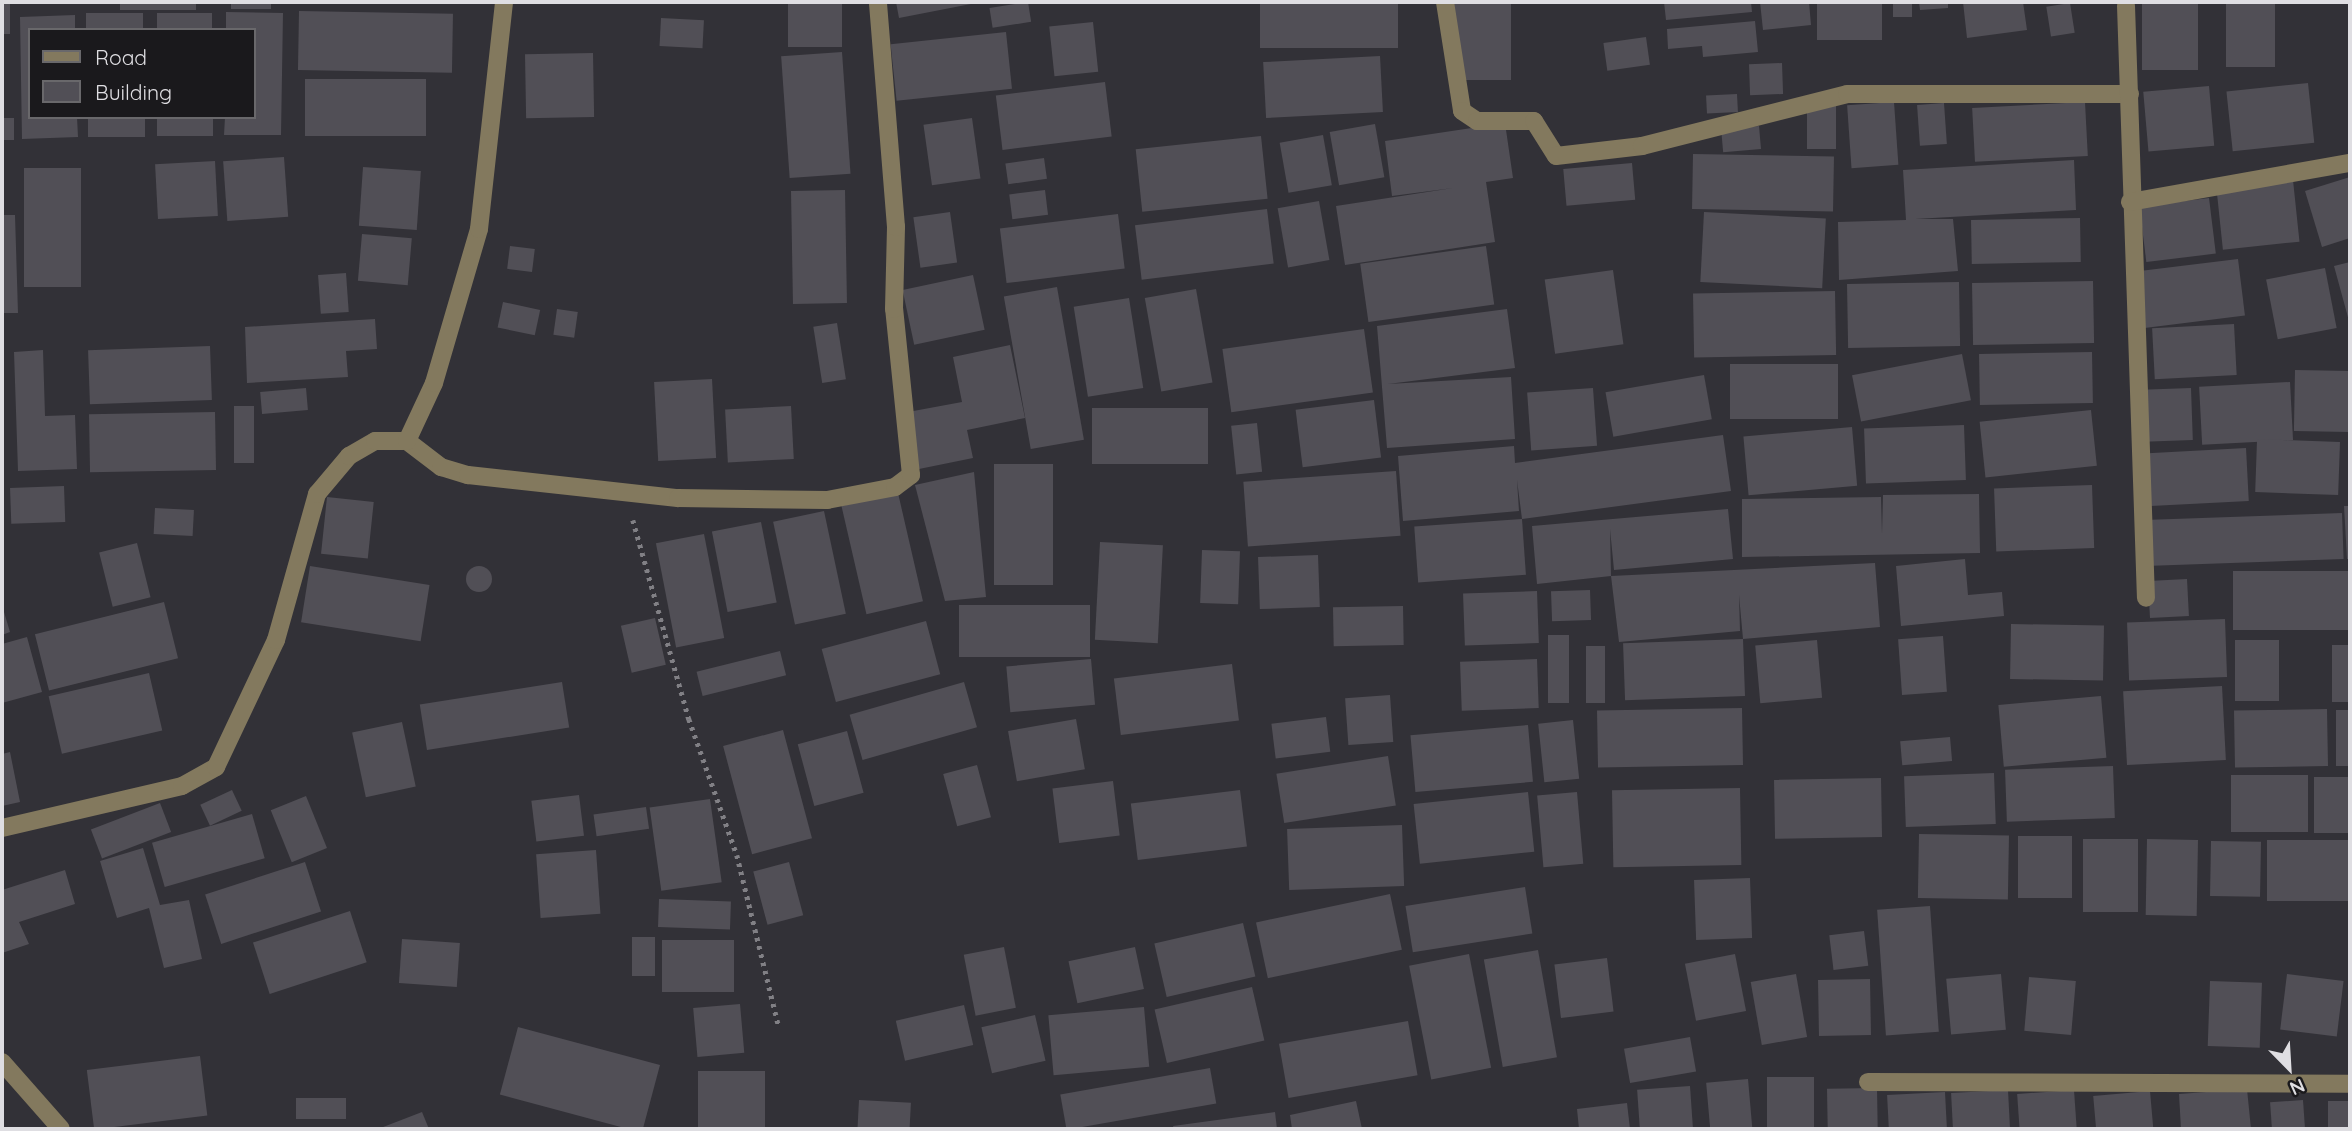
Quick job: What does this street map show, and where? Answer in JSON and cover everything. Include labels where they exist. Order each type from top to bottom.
[{"type":"street","points":[[407,440],[447,348],[479,229],[504,2]]},
{"type":"street","points":[[2,828],[182,786],[210,773],[261,678],[308,514],[327,475],[375,441],[407,440],[441,467],[468,475],[775,503],[866,495],[911,475],[894,309],[896,227],[878,2]]},
{"type":"street","points":[[1445,2],[1462,111],[1477,121],[1534,121],[1556,156],[1642,146],[1847,94],[2130,94]]},
{"type":"street","points":[[2126,6],[2130,94],[2130,202],[2146,598]]},
{"type":"street","points":[[2130,202],[2350,163]]},
{"type":"street","points":[[2,1062],[61,1129]]},
{"type":"street","points":[[1868,1082],[2350,1084]]},
{"type":"path","points":[[633,491],[633,530],[737,855],[779,1027]]},
{"type":"building","points":[[2,2],[10,2],[10,34],[2,34]]},
{"type":"building","points":[[120,2],[196,2],[196,10],[120,10]]},
{"type":"building","points":[[231,2],[271,2],[271,9],[231,9]]},
{"type":"building","points":[[788,2],[842,2],[842,47],[788,47]]},
{"type":"building","points":[[896,2],[975,2],[976,3],[899,18]]},
{"type":"building","points":[[1028,2],[1031,22],[993,28],[989,8]]},
{"type":"building","points":[[1260,2],[1398,2],[1398,48],[1260,48]]},
{"type":"building","points":[[1452,2],[1511,2],[1511,80],[1452,80]]},
{"type":"building","points":[[1664,2],[1751,2],[1752,12],[1666,20]]},
{"type":"building","points":[[1760,2],[1809,2],[1811,25],[1763,30]]},
{"type":"building","points":[[1817,2],[1882,2],[1882,40],[1817,40]]},
{"type":"building","points":[[1893,2],[1912,2],[1912,17],[1893,17]]},
{"type":"building","points":[[1919,2],[1948,2],[1948,8],[1920,10]]},
{"type":"building","points":[[1963,2],[2023,2],[2027,30],[1967,38]]},
{"type":"building","points":[[2142,2],[2198,2],[2198,70],[2142,70]]},
{"type":"building","points":[[2226,2],[2275,2],[2275,67],[2226,67]]},
{"type":"building","points":[[2070,3],[2075,33],[2051,36],[2046,7]]},
{"type":"building","points":[[299,11],[453,14],[452,73],[298,70]]},
{"type":"building","points":[[226,12],[283,13],[281,135],[224,135],[225,119],[256,119],[256,28],[226,28]]},
{"type":"building","points":[[86,13],[143,13],[143,28],[86,28]]},
{"type":"building","points":[[157,13],[212,13],[212,28],[157,28]]},
{"type":"building","points":[[75,15],[75,28],[28,28],[28,119],[77,119],[78,137],[22,139],[20,17]]},
{"type":"building","points":[[661,18],[704,20],[702,48],[660,46]]},
{"type":"building","points":[[1755,21],[1758,52],[1703,57],[1702,46],[1668,49],[1667,29]]},
{"type":"building","points":[[1093,22],[1098,72],[1054,76],[1049,27]]},
{"type":"building","points":[[1006,32],[1012,89],[897,101],[891,44]]},
{"type":"building","points":[[1646,37],[1650,65],[1607,71],[1603,43]]},
{"type":"building","points":[[842,52],[851,174],[790,178],[781,56]]},
{"type":"building","points":[[593,53],[594,117],[526,118],[525,54]]},
{"type":"building","points":[[1380,56],[1383,112],[1266,118],[1263,62]]},
{"type":"building","points":[[1782,63],[1783,94],[1750,95],[1749,64]]},
{"type":"building","points":[[305,79],[426,79],[426,136],[305,136]]},
{"type":"building","points":[[1105,82],[1112,137],[1003,150],[996,95]]},
{"type":"building","points":[[2308,83],[2314,143],[2233,151],[2226,92]]},
{"type":"building","points":[[2209,86],[2214,146],[2148,152],[2143,92]]},
{"type":"building","points":[[1737,94],[1738,112],[1707,114],[1706,96]]},
{"type":"building","points":[[1894,102],[1898,165],[1852,168],[1847,105]]},
{"type":"building","points":[[2085,102],[2088,156],[1975,162],[1972,108]]},
{"type":"building","points":[[1944,103],[1947,144],[1920,146],[1917,105]]},
{"type":"building","points":[[1807,104],[1836,104],[1836,149],[1807,149]]},
{"type":"building","points":[[2,118],[14,118],[14,140],[2,140]]},
{"type":"building","points":[[972,118],[980,178],[932,185],[923,125]]},
{"type":"building","points":[[88,119],[145,119],[145,137],[88,137]]},
{"type":"building","points":[[157,119],[213,119],[213,136],[157,136]]},
{"type":"building","points":[[1505,123],[1513,178],[1486,182],[1495,242],[1345,265],[1336,206],[1453,188],[1392,196],[1385,141]]},
{"type":"building","points":[[1375,124],[1384,177],[1339,185],[1330,132]]},
{"type":"building","points":[[1759,126],[1761,149],[1723,152],[1721,129]]},
{"type":"building","points":[[1323,135],[1332,185],[1289,193],[1280,143]]},
{"type":"building","points":[[1261,136],[1268,199],[1142,212],[1136,149]]},
{"type":"building","points":[[1693,154],[1834,156],[1833,211],[1692,209]]},
{"type":"building","points":[[284,157],[288,217],[227,221],[223,161]]},
{"type":"building","points":[[1044,158],[1047,179],[1008,184],[1005,163]]},
{"type":"building","points":[[2074,160],[2076,210],[1915,219],[1953,219],[1958,271],[1839,280],[1838,222],[1906,220],[1903,170]]},
{"type":"building","points":[[215,161],[218,216],[158,219],[155,164]]},
{"type":"building","points":[[1632,163],[1635,200],[1566,206],[1563,169]]},
{"type":"building","points":[[363,167],[421,171],[417,230],[359,226]]},
{"type":"building","points":[[24,168],[81,168],[81,287],[24,287]]},
{"type":"building","points":[[2350,177],[2350,238],[2322,247],[2305,191]]},
{"type":"building","points":[[2293,180],[2299,242],[2223,250],[2216,188]]},
{"type":"building","points":[[845,190],[847,303],[793,304],[791,191]]},
{"type":"building","points":[[1045,190],[1048,215],[1012,219],[1009,194]]},
{"type":"building","points":[[2209,198],[2216,254],[2146,262],[2140,207]]},
{"type":"building","points":[[1319,201],[1329,260],[1288,267],[1278,208]]},
{"type":"building","points":[[1267,209],[1274,264],[1142,280],[1135,225]]},
{"type":"building","points":[[950,212],[957,263],[920,268],[913,217]]},
{"type":"building","points":[[1704,212],[1826,218],[1822,288],[1700,282]]},
{"type":"building","points":[[1118,214],[1125,269],[1007,283],[1000,229]]},
{"type":"building","points":[[2,215],[15,215],[18,313],[2,313]]},
{"type":"building","points":[[2080,218],[2081,262],[1972,264],[1971,220]]},
{"type":"building","points":[[362,234],[412,238],[408,285],[358,281]]},
{"type":"building","points":[[510,246],[535,249],[532,272],[507,269]]},
{"type":"building","points":[[1486,246],[1494,304],[1368,322],[1360,264]]},
{"type":"building","points":[[2238,259],[2245,316],[2145,328],[2138,271]]},
{"type":"building","points":[[2350,262],[2350,321],[2349,321],[2334,266]]},
{"type":"building","points":[[2325,268],[2337,328],[2278,339],[2266,279]]},
{"type":"building","points":[[1613,270],[1623,344],[1555,354],[1545,280]]},
{"type":"building","points":[[346,273],[349,312],[321,314],[318,275]]},
{"type":"building","points":[[973,275],[985,330],[914,345],[903,290]]},
{"type":"building","points":[[2093,281],[2094,343],[1973,345],[1972,283]]},
{"type":"building","points":[[1959,282],[1960,346],[1848,348],[1847,284]]},
{"type":"building","points":[[1057,287],[1084,440],[1031,449],[1004,296]]},
{"type":"building","points":[[1196,289],[1212,383],[1161,392],[1145,298]]},
{"type":"building","points":[[1835,291],[1836,355],[1694,357],[1693,293]]},
{"type":"building","points":[[1129,298],[1143,388],[1088,397],[1074,307]]},
{"type":"building","points":[[503,302],[540,310],[535,335],[498,327]]},
{"type":"building","points":[[557,309],[578,312],[574,338],[553,335]]},
{"type":"building","points":[[1507,309],[1515,368],[1388,384],[1511,377],[1515,439],[1387,448],[1377,326]]},
{"type":"building","points":[[375,319],[377,349],[346,351],[348,377],[247,383],[245,327]]},
{"type":"building","points":[[837,323],[846,379],[822,383],[813,327]]},
{"type":"building","points":[[2234,324],[2237,375],[2155,379],[2152,328]]},
{"type":"building","points":[[1364,329],[1373,392],[1231,412],[1222,349]]},
{"type":"building","points":[[1010,345],[1025,418],[967,430],[973,458],[919,469],[908,412],[962,402],[953,357]]},
{"type":"building","points":[[210,346],[212,400],[90,404],[88,350]]},
{"type":"building","points":[[43,350],[45,416],[75,415],[77,469],[18,471],[14,352]]},
{"type":"building","points":[[2092,352],[2093,403],[1980,405],[1979,354]]},
{"type":"building","points":[[1962,354],[1971,400],[1861,422],[1852,375]]},
{"type":"building","points":[[1730,364],[1838,364],[1838,419],[1730,419]]},
{"type":"building","points":[[2295,370],[2350,371],[2349,432],[2294,431]]},
{"type":"building","points":[[1704,375],[1712,419],[1613,437],[1606,392]]},
{"type":"building","points":[[712,379],[716,458],[658,461],[654,382]]},
{"type":"building","points":[[2290,382],[2293,440],[2202,445],[2199,387]]},
{"type":"building","points":[[306,388],[308,410],[262,414],[260,392]]},
{"type":"building","points":[[1593,388],[1597,446],[1531,450],[1527,393]]},
{"type":"building","points":[[2191,388],[2193,440],[2144,442],[2142,390]]},
{"type":"building","points":[[1374,400],[1381,458],[1303,467],[1296,410]]},
{"type":"building","points":[[234,406],[254,406],[254,463],[234,463]]},
{"type":"building","points":[[791,406],[794,459],[728,462],[725,409]]},
{"type":"building","points":[[1092,408],[1208,408],[1208,464],[1092,464]]},
{"type":"building","points":[[2091,410],[2097,466],[1985,477],[1980,422]]},
{"type":"building","points":[[215,412],[216,470],[90,472],[89,414]]},
{"type":"building","points":[[1257,423],[1262,472],[1236,474],[1231,426]]},
{"type":"building","points":[[1964,425],[1966,480],[1866,483],[1864,428]]},
{"type":"building","points":[[1852,427],[1857,486],[1749,495],[1743,436]]},
{"type":"building","points":[[1723,435],[1731,491],[1522,519],[1517,480],[1519,511],[1403,521],[1398,456],[1514,446],[1515,463]]},
{"type":"building","points":[[2257,439],[2340,442],[2338,495],[2255,492]]},
{"type":"building","points":[[2246,448],[2249,501],[2146,506],[2143,453]]},
{"type":"building","points":[[994,464],[1053,464],[1053,585],[994,585]]},
{"type":"building","points":[[1396,471],[1401,536],[1248,547],[1243,482]]},
{"type":"building","points":[[974,472],[986,597],[945,601],[915,485]]},
{"type":"building","points":[[2092,485],[2094,548],[1996,551],[1994,488]]},
{"type":"building","points":[[64,486],[65,522],[11,524],[10,488]]},
{"type":"building","points":[[898,493],[923,601],[866,614],[841,506]]},
{"type":"building","points":[[1979,494],[1980,553],[1742,557],[1742,499],[1881,497],[1882,534],[1883,495]]},
{"type":"building","points":[[327,497],[374,502],[368,559],[321,554]]},
{"type":"building","points":[[2344,506],[2350,506],[2350,559],[2347,559]]},
{"type":"building","points":[[155,508],[194,510],[193,536],[154,534]]},
{"type":"building","points":[[1728,509],[1733,559],[1614,570],[1610,529],[1611,576],[1537,584],[1532,526]]},
{"type":"building","points":[[824,511],[846,614],[795,625],[773,522]]},
{"type":"building","points":[[2342,513],[2344,559],[2146,566],[2144,520]]},
{"type":"building","points":[[1522,519],[1526,575],[1418,582],[1414,527]]},
{"type":"building","points":[[761,522],[777,602],[728,612],[712,532]]},
{"type":"building","points":[[704,534],[724,638],[676,647],[656,543]]},
{"type":"building","points":[[1100,542],[1163,545],[1158,643],[1095,640]]},
{"type":"building","points":[[137,543],[151,597],[113,607],[99,552]]},
{"type":"building","points":[[1202,550],[1240,551],[1238,604],[1200,603]]},
{"type":"building","points":[[1318,555],[1320,607],[1260,609],[1258,557]]},
{"type":"building","points":[[1965,559],[1968,595],[2002,592],[2004,616],[1901,626],[1896,566]]},
{"type":"building","points":[[1875,563],[1880,627],[1743,639],[1739,595],[1740,631],[1619,642],[1611,576]]},
{"type":"building","points":[[310,566],[430,585],[421,641],[301,622]]},
{"type":"building","points":[[479,566],[488,570],[492,579],[488,588],[479,592],[470,588],[466,579],[470,570]]},
{"type":"building","points":[[2233,571],[2350,571],[2350,630],[2233,630]]},
{"type":"building","points":[[2187,579],[2189,616],[2150,618],[2148,581]]},
{"type":"building","points":[[1590,590],[1591,620],[1552,621],[1551,591]]},
{"type":"building","points":[[1537,591],[1539,643],[1465,646],[1463,594]]},
{"type":"building","points":[[164,602],[178,658],[49,690],[35,634]]},
{"type":"building","points":[[959,605],[1090,605],[1090,657],[959,657]]},
{"type":"building","points":[[1403,606],[1404,645],[1334,646],[1333,607]]},
{"type":"building","points":[[4,612],[10,632],[2,635],[2,613]]},
{"type":"building","points":[[655,618],[666,665],[632,673],[621,626]]},
{"type":"building","points":[[2225,619],[2227,677],[2129,680],[2127,622]]},
{"type":"building","points":[[926,621],[940,674],[836,702],[822,649]]},
{"type":"building","points":[[2011,624],[2104,626],[2103,681],[2010,679]]},
{"type":"building","points":[[1548,635],[1569,635],[1569,703],[1548,703]]},
{"type":"building","points":[[1943,636],[1947,692],[1902,695],[1898,639]]},
{"type":"building","points":[[27,637],[42,692],[2,703],[2,644]]},
{"type":"building","points":[[1743,639],[1745,696],[1625,700],[1623,643]]},
{"type":"building","points":[[1817,640],[1822,698],[1760,703],[1755,645]]},
{"type":"building","points":[[2235,640],[2279,640],[2279,701],[2235,701]]},
{"type":"building","points":[[2332,645],[2350,645],[2350,702],[2332,702]]},
{"type":"building","points":[[1586,646],[1605,646],[1605,703],[1586,703]]},
{"type":"building","points":[[780,651],[786,675],[703,696],[697,672]]},
{"type":"building","points":[[1091,659],[1095,705],[1010,712],[1006,666]]},
{"type":"building","points":[[1537,659],[1539,708],[1462,711],[1460,662]]},
{"type":"building","points":[[1232,664],[1239,721],[1121,735],[1114,679]]},
{"type":"building","points":[[149,673],[162,730],[62,754],[49,696]]},
{"type":"building","points":[[562,682],[569,727],[427,750],[420,705]]},
{"type":"building","points":[[964,682],[977,727],[863,760],[850,715]]},
{"type":"building","points":[[2222,686],[2226,760],[2127,765],[2123,691]]},
{"type":"building","points":[[1390,695],[1393,742],[1348,745],[1345,698]]},
{"type":"building","points":[[2101,696],[2106,758],[2004,767],[1998,705]]},
{"type":"building","points":[[1742,708],[1743,765],[1598,768],[1597,711]]},
{"type":"building","points":[[2327,709],[2328,766],[2235,768],[2234,711]]},
{"type":"building","points":[[2336,710],[2350,710],[2350,766],[2336,766]]},
{"type":"building","points":[[1326,717],[1330,752],[1276,758],[1271,724]]},
{"type":"building","points":[[1076,719],[1085,769],[1017,781],[1008,731]]},
{"type":"building","points":[[1573,720],[1579,779],[1544,782],[1538,724]]},
{"type":"building","points":[[402,722],[416,787],[366,797],[352,733]]},
{"type":"building","points":[[1528,725],[1533,782],[1415,792],[1410,735]]},
{"type":"building","points":[[783,730],[812,838],[752,854],[723,746]]},
{"type":"building","points":[[847,731],[864,793],[814,806],[798,744]]},
{"type":"building","points":[[1950,737],[1952,761],[1902,765],[1900,741]]},
{"type":"building","points":[[10,752],[20,802],[2,806],[2,754]]},
{"type":"building","points":[[1388,756],[1396,805],[1284,823],[1276,774]]},
{"type":"building","points":[[977,765],[991,817],[957,826],[943,774]]},
{"type":"building","points":[[2113,766],[2115,818],[2007,822],[2005,770]]},
{"type":"building","points":[[1994,773],[1996,824],[1906,827],[1904,776]]},
{"type":"building","points":[[2231,775],[2308,775],[2308,832],[2231,832]]},
{"type":"building","points":[[2314,777],[2350,777],[2350,833],[2314,833]]},
{"type":"building","points":[[1881,778],[1882,837],[1775,839],[1774,780]]},
{"type":"building","points":[[1113,781],[1120,836],[1059,843],[1052,788]]},
{"type":"building","points":[[1740,788],[1741,865],[1613,867],[1612,790]]},
{"type":"building","points":[[232,790],[242,811],[210,826],[200,805]]},
{"type":"building","points":[[1240,790],[1247,847],[1138,860],[1131,803]]},
{"type":"building","points":[[1528,792],[1534,852],[1420,864],[1414,804]]},
{"type":"building","points":[[1577,792],[1583,864],[1543,867],[1537,795]]},
{"type":"building","points":[[579,795],[584,836],[536,842],[531,801]]},
{"type":"building","points":[[306,796],[327,848],[292,862],[271,810]]},
{"type":"building","points":[[710,799],[722,882],[661,891],[650,807]]},
{"type":"building","points":[[160,803],[171,832],[102,858],[91,830]]},
{"type":"building","points":[[646,807],[649,829],[597,836],[594,814]]},
{"type":"building","points":[[252,814],[265,858],[165,887],[152,843]]},
{"type":"building","points":[[1402,825],[1404,886],[1289,890],[1287,829]]},
{"type":"building","points":[[1919,834],[2009,836],[2008,900],[1918,898]]},
{"type":"building","points":[[2018,836],[2072,836],[2072,898],[2018,898]]},
{"type":"building","points":[[2083,839],[2138,839],[2138,912],[2083,912]]},
{"type":"building","points":[[2147,839],[2198,840],[2197,916],[2146,915]]},
{"type":"building","points":[[2267,840],[2350,840],[2350,901],[2267,901]]},
{"type":"building","points":[[2211,841],[2261,842],[2260,897],[2210,896]]},
{"type":"building","points":[[143,848],[160,905],[189,900],[202,959],[164,968],[149,908],[117,918],[100,861]]},
{"type":"building","points":[[596,850],[600,914],[541,918],[536,854]]},
{"type":"building","points":[[305,862],[321,911],[221,944],[205,894]]},
{"type":"building","points":[[789,862],[803,915],[767,925],[753,872]]},
{"type":"building","points":[[65,870],[75,904],[19,922],[29,944],[2,953],[2,890]]},
{"type":"building","points":[[1750,878],[1752,938],[1696,940],[1694,880]]},
{"type":"building","points":[[1525,887],[1532,933],[1413,952],[1405,906]]},
{"type":"building","points":[[1390,894],[1402,950],[1268,978],[1256,922]]},
{"type":"building","points":[[659,899],[731,902],[730,929],[658,927]]},
{"type":"building","points":[[1930,906],[1939,1032],[1886,1035],[1877,910]]},
{"type":"building","points":[[350,911],[367,962],[270,994],[253,943]]},
{"type":"building","points":[[1243,923],[1255,977],[1167,997],[1154,943]]},
{"type":"building","points":[[1864,931],[1868,966],[1834,970],[1829,935]]},
{"type":"building","points":[[632,937],[655,937],[655,976],[632,976]]},
{"type":"building","points":[[402,939],[460,943],[457,987],[399,983]]},
{"type":"building","points":[[662,940],[734,940],[734,992],[662,992]]},
{"type":"building","points":[[1004,947],[1016,1008],[976,1016],[964,955]]},
{"type":"building","points":[[1135,947],[1144,989],[1077,1003],[1068,961]]},
{"type":"building","points":[[1538,950],[1557,1057],[1503,1067],[1484,960]]},
{"type":"building","points":[[1469,954],[1491,1068],[1431,1080],[1409,966]]},
{"type":"building","points":[[1735,954],[1746,1011],[1696,1021],[1685,964]]},
{"type":"building","points":[[1607,958],[1614,1012],[1561,1018],[1554,964]]},
{"type":"building","points":[[1796,974],[1807,1037],[1762,1045],[1751,982]]},
{"type":"building","points":[[2001,974],[2006,1030],[1951,1035],[1946,979]]},
{"type":"building","points":[[2287,974],[2344,981],[2337,1037],[2280,1030]]},
{"type":"building","points":[[2029,977],[2076,981],[2071,1035],[2024,1031]]},
{"type":"building","points":[[1870,979],[1871,1035],[1819,1036],[1818,980]]},
{"type":"building","points":[[2210,981],[2262,983],[2260,1048],[2208,1046]]},
{"type":"building","points":[[1252,987],[1264,1041],[1167,1063],[1155,1009]]},
{"type":"building","points":[[740,1004],[744,1053],[697,1057],[693,1008]]},
{"type":"building","points":[[964,1005],[973,1045],[905,1061],[896,1021]]},
{"type":"building","points":[[1144,1007],[1149,1067],[1054,1075],[1048,1015]]},
{"type":"building","points":[[1035,1015],[1046,1061],[992,1073],[981,1027]]},
{"type":"building","points":[[1408,1021],[1418,1075],[1289,1098],[1279,1044]]},
{"type":"building","points":[[518,1027],[660,1065],[643,1129],[628,1129],[500,1095]]},
{"type":"building","points":[[1690,1037],[1696,1071],[1630,1083],[1624,1049]]},
{"type":"building","points":[[200,1056],[207,1116],[94,1129],[87,1070]]},
{"type":"building","points":[[1210,1068],[1216,1103],[1066,1129],[1060,1094]]},
{"type":"building","points":[[698,1071],[765,1071],[765,1129],[698,1129]]},
{"type":"building","points":[[1767,1077],[1814,1077],[1814,1129],[1767,1129]]},
{"type":"building","points":[[1748,1079],[1752,1129],[1710,1129],[1706,1083]]},
{"type":"building","points":[[1690,1086],[1693,1129],[1640,1129],[1637,1090]]},
{"type":"building","points":[[1877,1088],[1878,1129],[1828,1129],[1827,1089]]},
{"type":"building","points":[[2247,1089],[2251,1129],[2181,1129],[2179,1094]]},
{"type":"building","points":[[2008,1090],[2010,1129],[1953,1129],[1951,1093]]},
{"type":"building","points":[[2074,1090],[2077,1129],[2020,1129],[2017,1094]]},
{"type":"building","points":[[2150,1091],[2153,1129],[2096,1129],[2093,1096]]},
{"type":"building","points":[[1945,1092],[1947,1129],[1889,1129],[1887,1095]]},
{"type":"building","points":[[296,1098],[346,1098],[346,1119],[296,1119]]},
{"type":"building","points":[[859,1100],[911,1103],[910,1129],[857,1129]]},
{"type":"building","points":[[2303,1100],[2305,1129],[2272,1129],[2270,1102]]},
{"type":"building","points":[[1356,1101],[1362,1129],[1292,1129],[1290,1115]]},
{"type":"building","points":[[2328,1101],[2350,1101],[2350,1129],[2328,1129]]},
{"type":"building","points":[[1627,1103],[1630,1129],[1579,1129],[1577,1109]]},
{"type":"building","points":[[422,1112],[429,1129],[378,1129]]},
{"type":"building","points":[[1275,1112],[1277,1129],[1174,1129],[1173,1126]]}]
